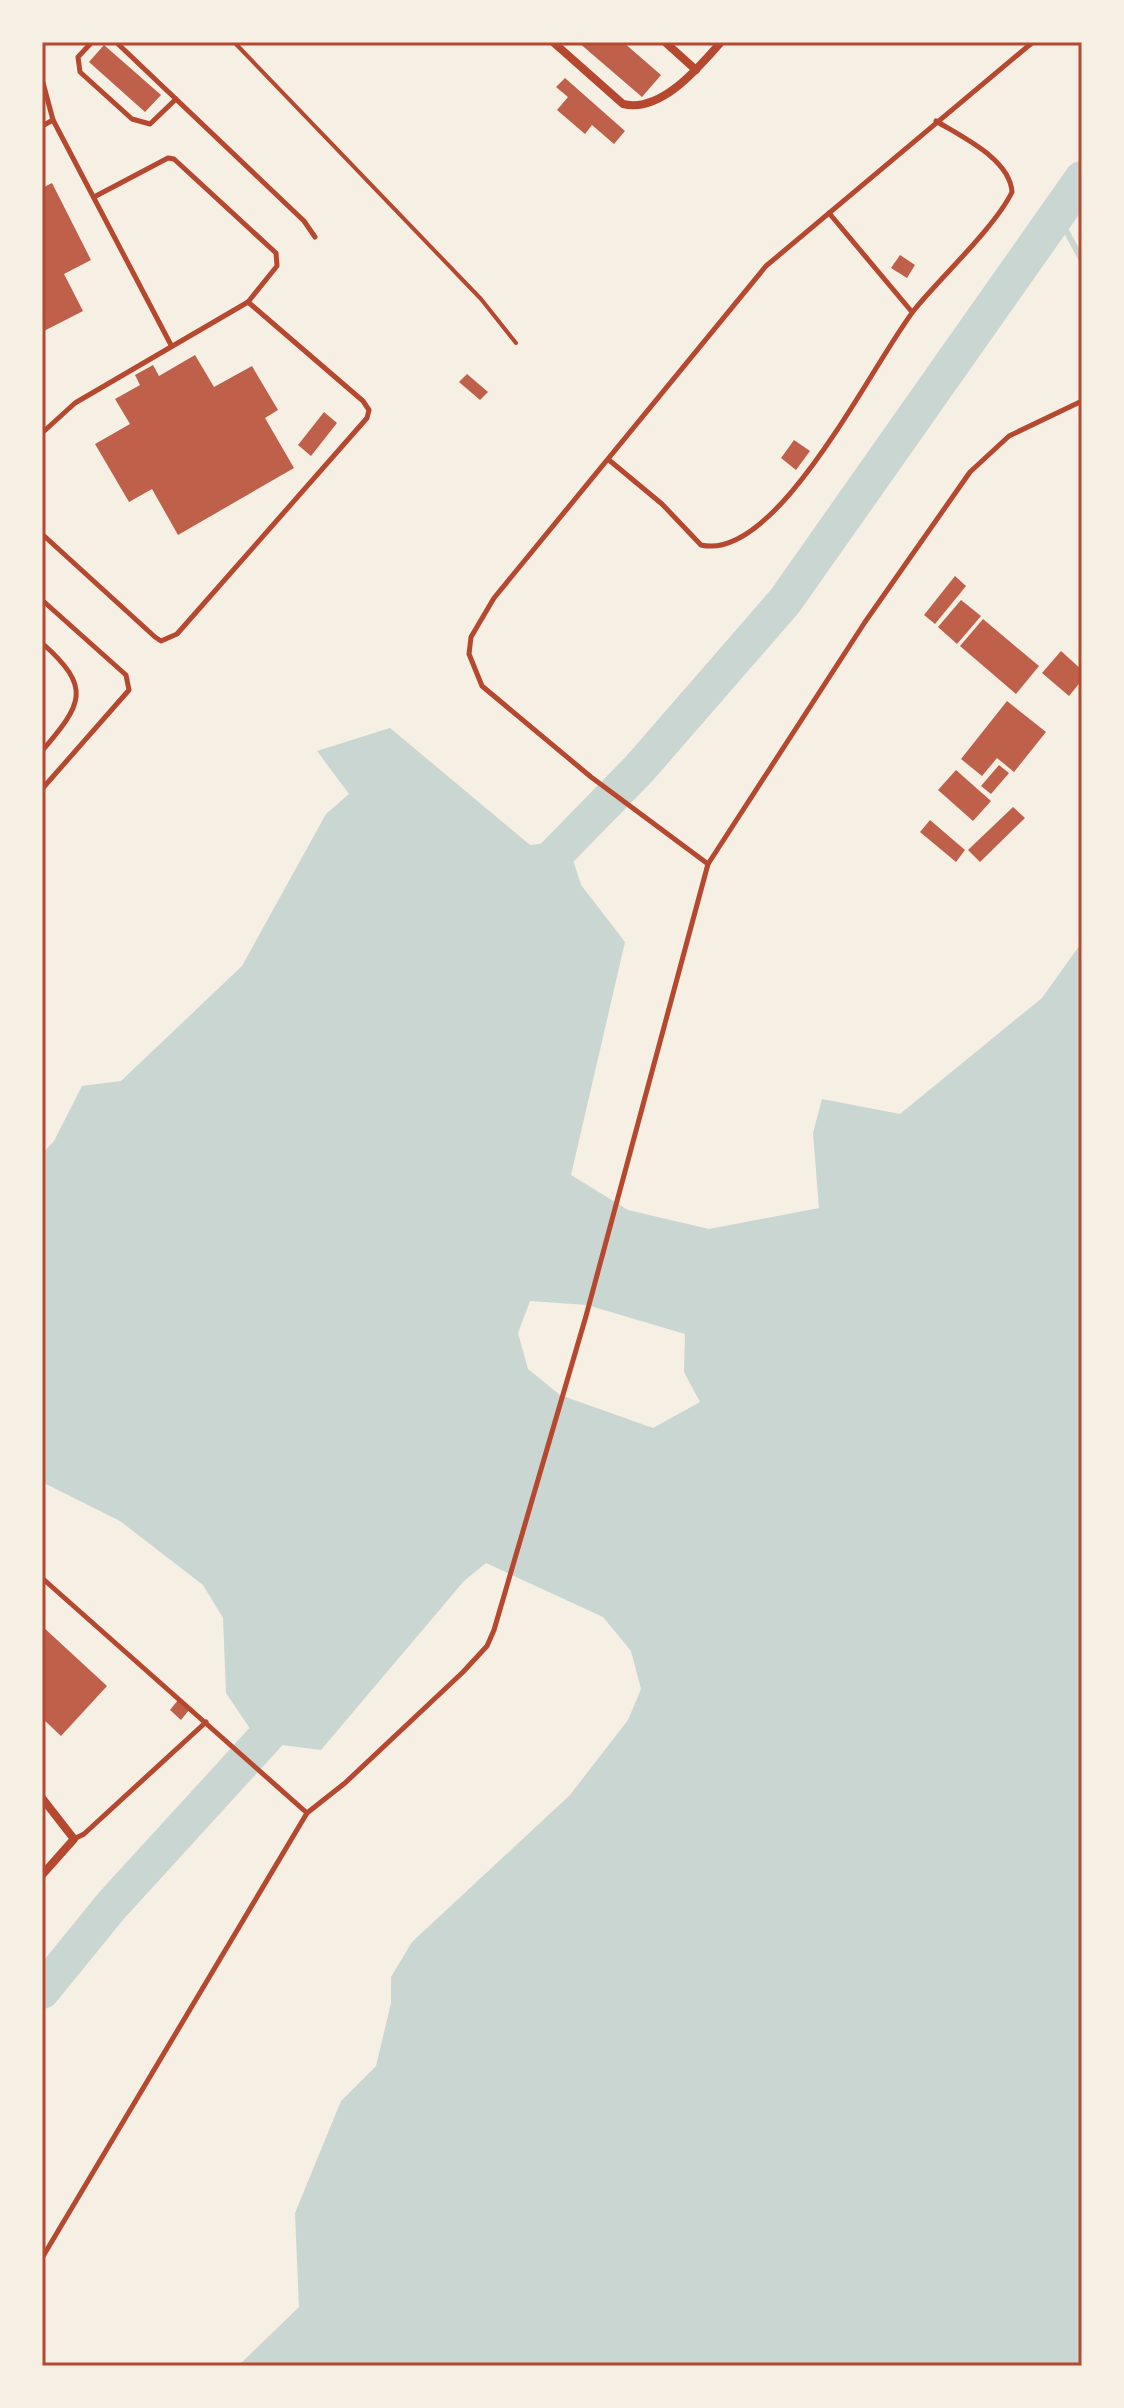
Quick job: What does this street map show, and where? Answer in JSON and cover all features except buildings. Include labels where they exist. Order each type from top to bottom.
[{"type":"street","points":[[553,42],[623,104],[637,108],[653,102],[696,70],[721,42]]},
{"type":"street","points":[[665,42],[696,70]]},
{"type":"street","points":[[42,1798],[74,1839],[42,1875]]},
{"type":"lane","points":[[92,42],[78,57],[80,72],[132,119],[150,124],[176,99]]},
{"type":"lane","points":[[116,42],[304,221],[315,237]]},
{"type":"lane","points":[[708,864],[591,777],[482,686],[469,654],[478,619],[766,266],[1033,42]]},
{"type":"lane","points":[[42,79],[53,120],[171,345]]},
{"type":"lane","points":[[42,126],[53,120]]},
{"type":"lane","points":[[609,460],[662,504],[701,545],[709,547],[728,541],[768,518],[796,488],[912,312],[1012,192],[1007,173],[936,121]]},
{"type":"lane","points":[[42,433],[75,403],[248,302],[277,266],[279,258],[174,159],[168,158],[94,197]]},
{"type":"lane","points":[[829,213],[912,312]]},
{"type":"lane","points":[[42,534],[155,637],[161,641],[177,634],[367,418],[369,410],[363,401],[248,302]]},
{"type":"lane","points":[[42,2258],[307,1813],[345,1783],[478,1657],[494,1630],[510,1584],[586,1316],[708,864],[865,622],[961,483],[980,460],[1009,436],[1080,402]]},
{"type":"lane","points":[[42,600],[126,675],[129,690],[42,789]]},
{"type":"lane","points":[[42,643],[65,663],[74,682],[77,699],[74,714],[42,751]]},
{"type":"lane","points":[[42,1578],[307,1813]]},
{"type":"lane","points":[[74,1839],[84,1834],[206,1722]]},
{"type":"path","points":[[234,42],[481,299],[516,343]]},
{"type":"shaded area","points":[[390,728],[530,845],[567,841],[581,885],[625,942],[571,1175],[628,1210],[709,1229],[819,1208],[813,1133],[822,1099],[900,1114],[1042,998],[1082,942],[1082,2366],[238,2366],[299,2307],[295,2213],[341,2101],[376,2066],[391,2003],[391,1977],[412,1942],[570,1795],[628,1720],[641,1689],[631,1651],[603,1617],[486,1563],[464,1581],[321,1750],[259,1742],[226,1693],[223,1618],[203,1585],[120,1521],[42,1482],[42,1154],[54,1141],[82,1086],[121,1081],[242,966],[326,814],[349,794],[317,751]],"holes":[[[530,1301],[587,1305],[685,1334],[684,1372],[700,1402],[653,1428],[560,1395],[528,1369],[518,1333]]]},
{"type":"waterway","points":[[555,881],[552,858],[639,769],[785,601],[1082,179]]},
{"type":"waterway","points":[[1057,214],[1082,260]]},
{"type":"waterway","points":[[42,1991],[112,1905],[293,1707]]}]
